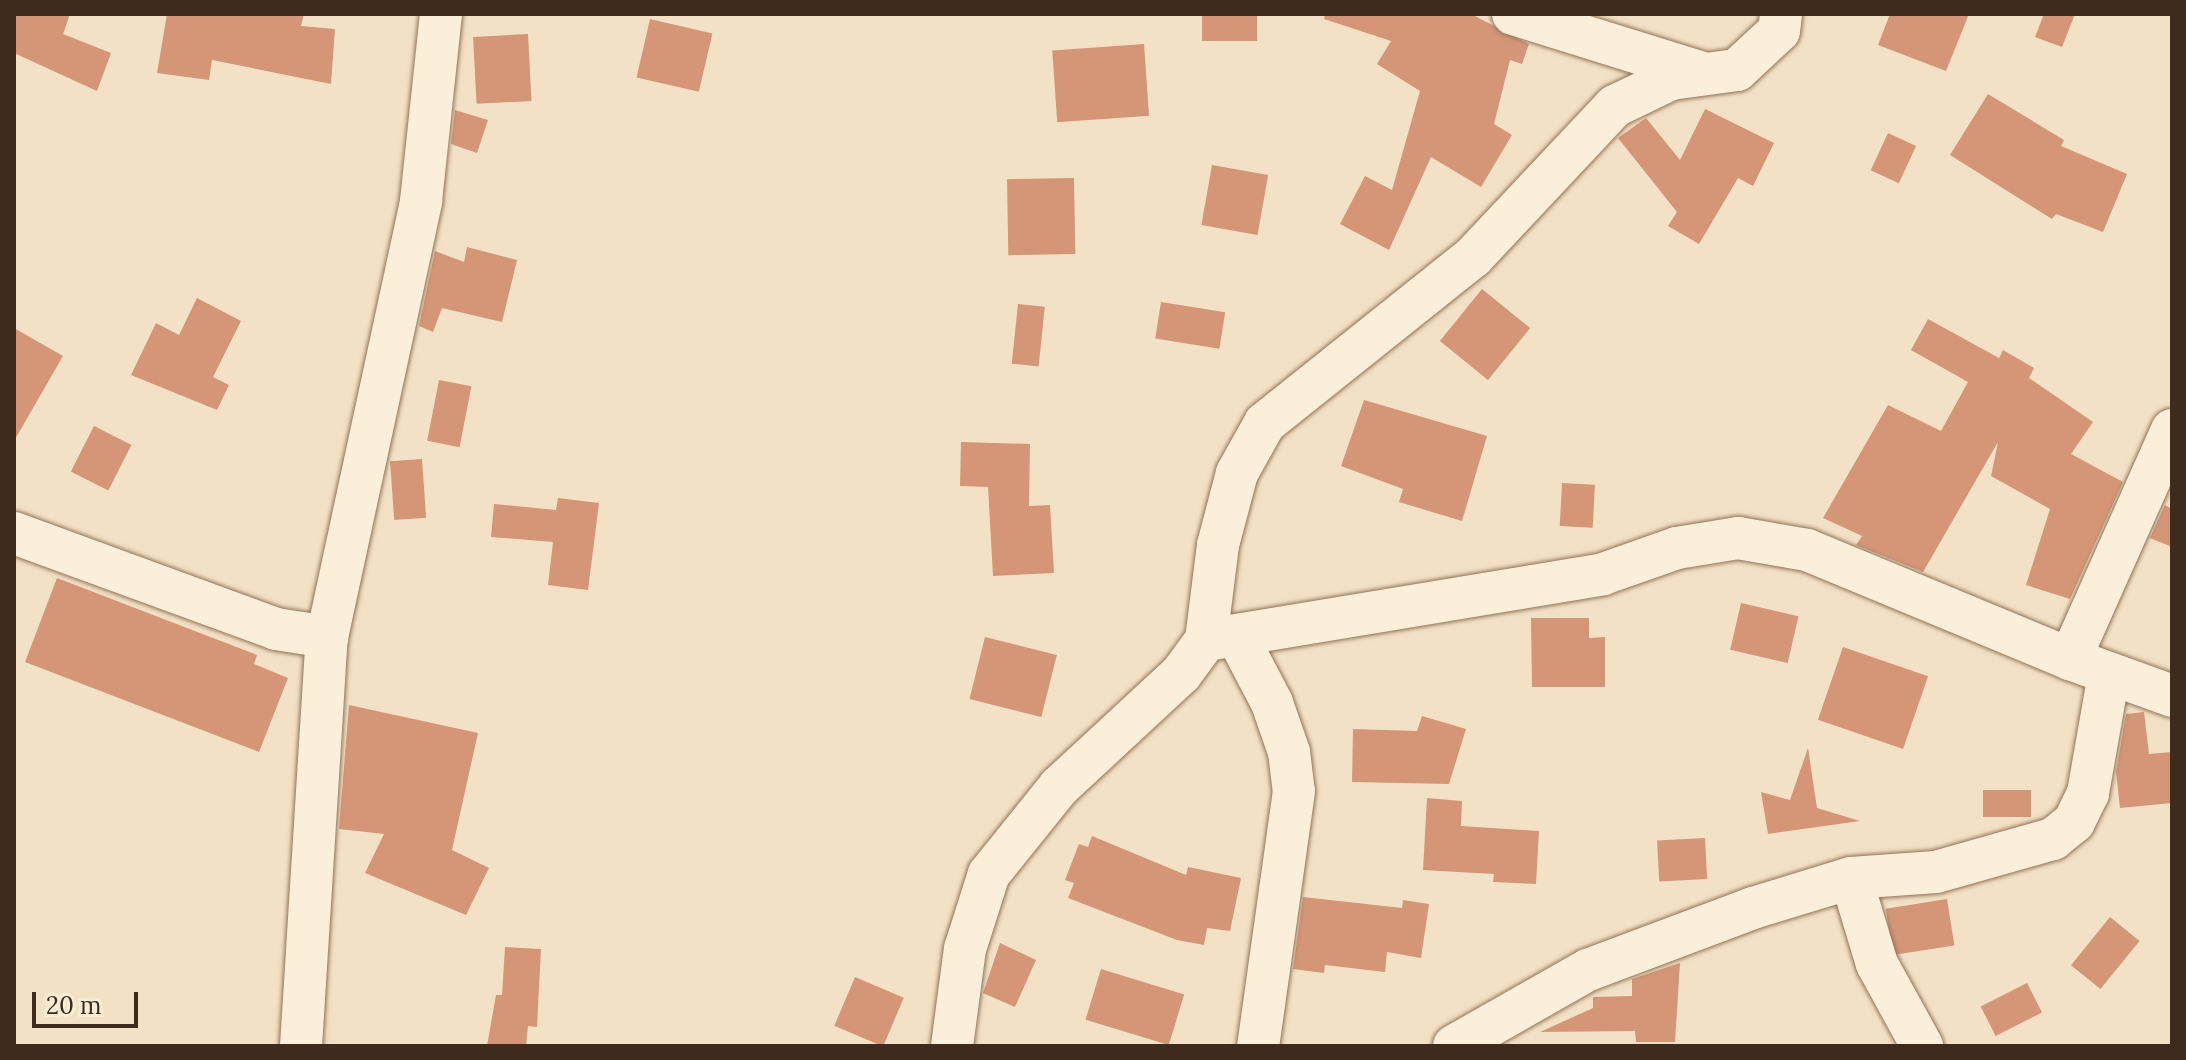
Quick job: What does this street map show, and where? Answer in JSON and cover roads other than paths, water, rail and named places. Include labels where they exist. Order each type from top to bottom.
[{"type":"street","points":[[301,1046],[327,637],[421,201],[441,14]]},
{"type":"street","points":[[1513,14],[1711,76]]},
{"type":"street","points":[[1258,1046],[1294,791],[1276,715],[1222,638],[1218,545],[1237,473],[1265,423],[1473,257],[1615,106],[1671,79],[1711,76],[1737,70],[1759,55],[1779,31],[1781,14]]},
{"type":"street","points":[[2070,659],[2172,430]]},
{"type":"street","points":[[14,533],[276,629],[327,637]]},
{"type":"street","points":[[952,1046],[965,949],[989,874],[1059,787],[1222,638],[1603,574],[1677,548],[1738,538],[1807,550],[2070,659],[2172,696]]},
{"type":"street","points":[[1454,1046],[1588,970],[1851,878],[1936,872],[2053,839],[2074,822],[2088,793],[2109,674]]},
{"type":"street","points":[[1851,878],[1877,964],[1922,1046]]}]
